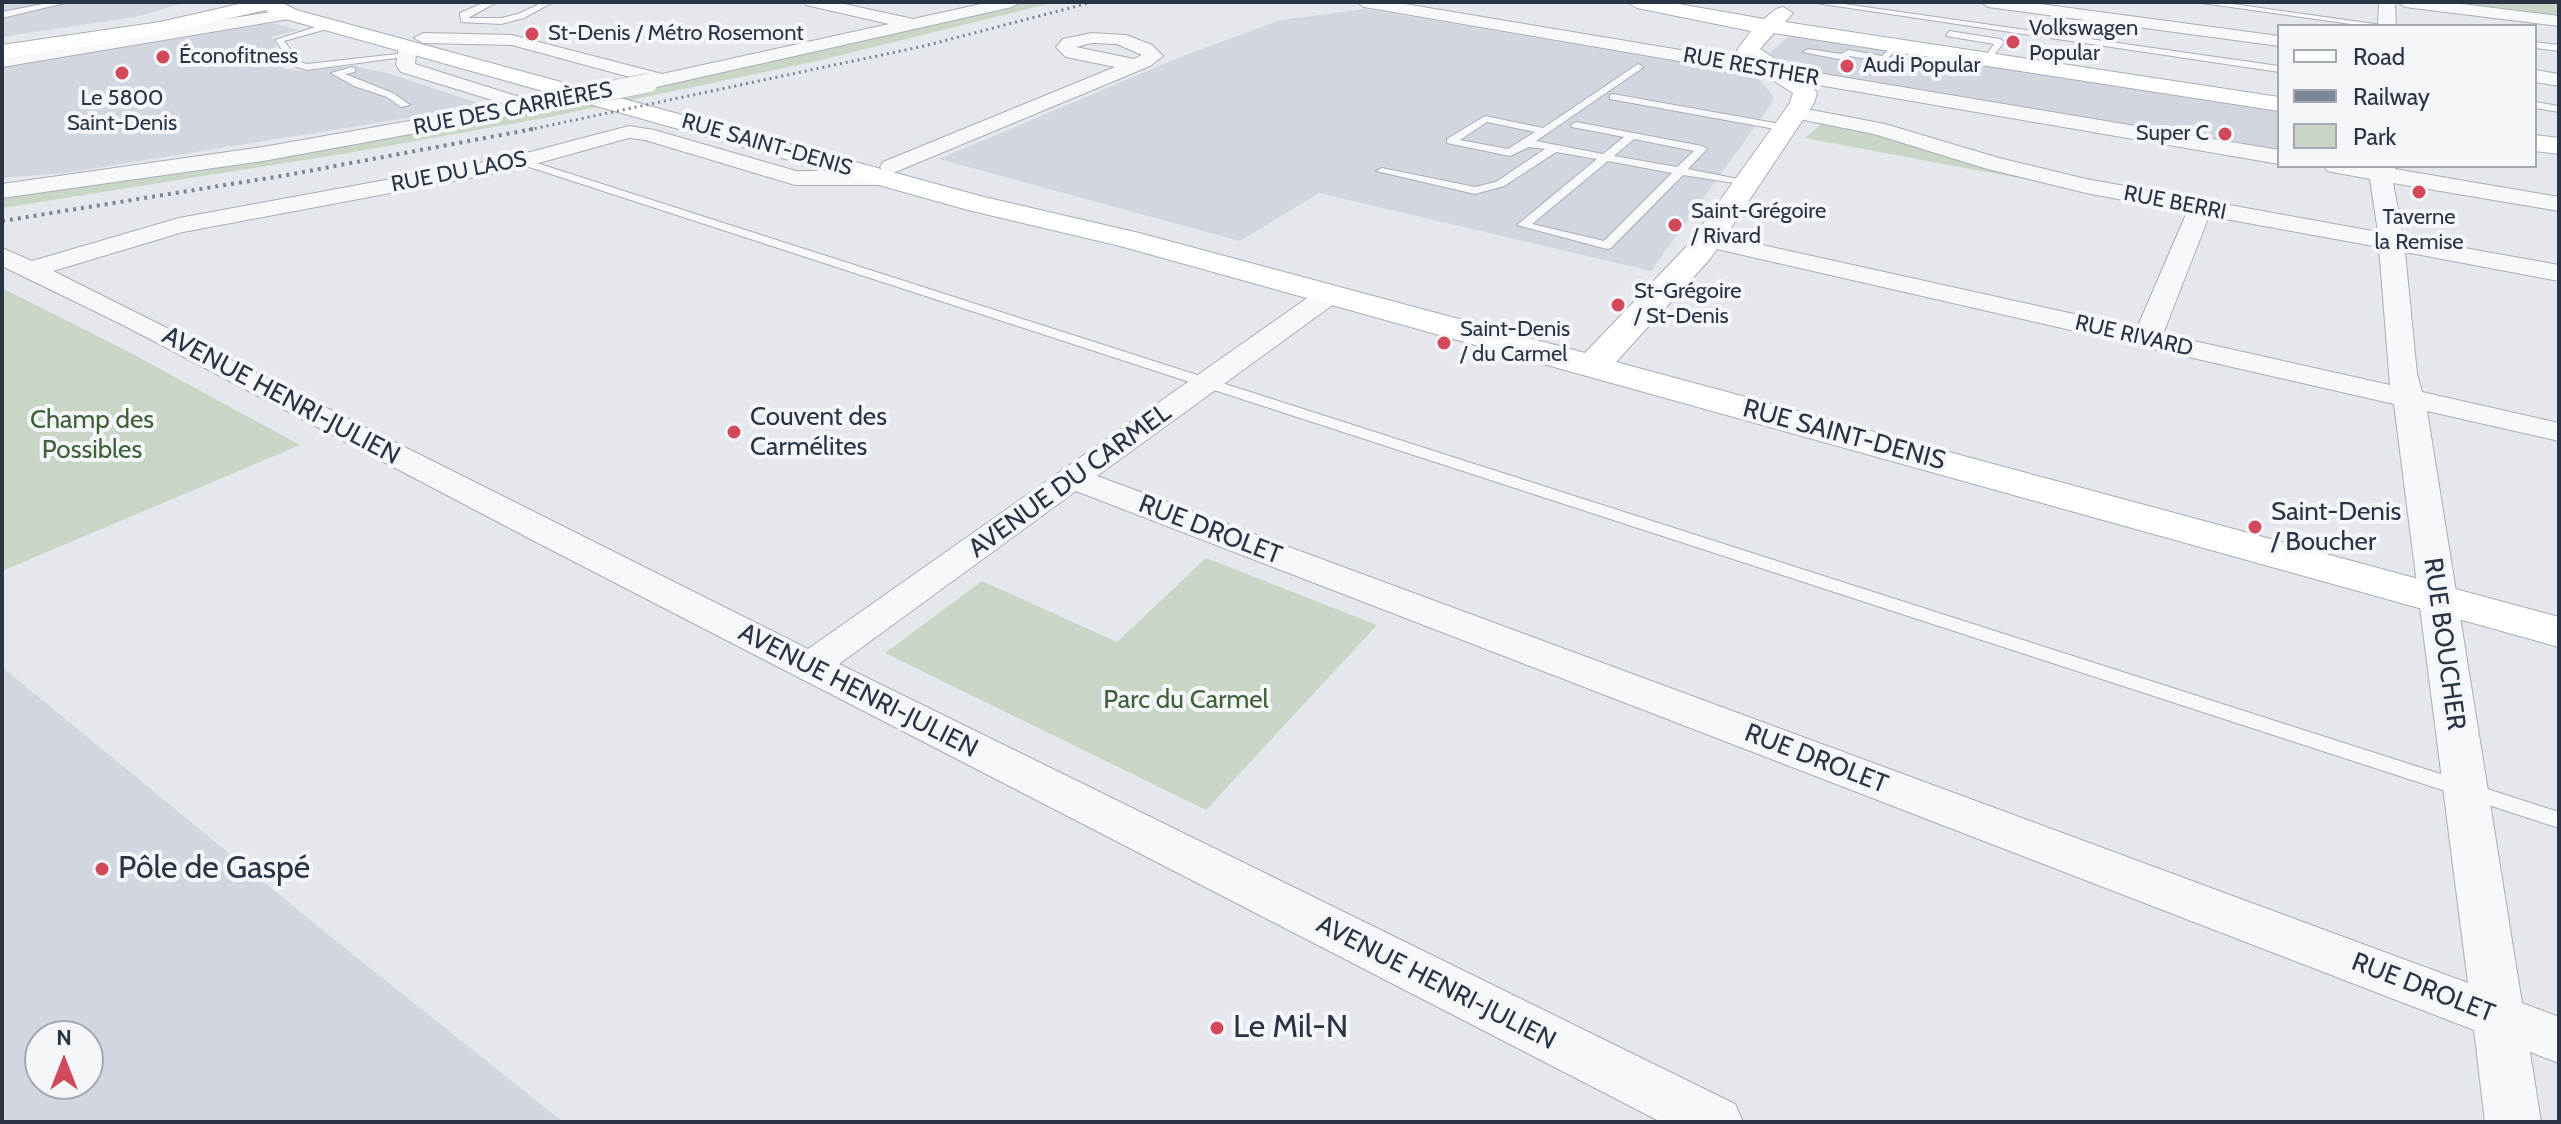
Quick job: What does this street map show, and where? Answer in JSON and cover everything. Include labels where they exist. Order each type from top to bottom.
[{"type":"main road","points":[[1637,2],[1663,4],[1745,24],[2277,104]]},
{"type":"main road","points":[[1593,366],[1708,240],[1791,121],[1805,96],[1804,89],[1757,60],[1748,50],[1754,40],[1799,2]]},
{"type":"main road","points":[[2,45],[274,4]]},
{"type":"main road","points":[[2,52],[160,28],[274,4]]},
{"type":"main road","name":"RUE SAINT-DENIS","points":[[274,4],[410,50],[888,172],[978,204],[1128,239],[2559,632]]},
{"type":"main road","name":"RUE SAINT-DENIS","points":[[274,4],[309,8],[410,50]]},
{"type":"main road","points":[[1615,4],[1663,4]]},
{"type":"main road","points":[[2537,143],[2559,146]]},
{"type":"street","points":[[812,2],[918,25]]},
{"type":"street","name":"RUE DES CARRIÈRES","points":[[5,191],[304,147],[527,107],[656,82],[1012,2]]},
{"type":"street","name":"RUE RESTHER","points":[[1364,2],[2277,157]]},
{"type":"street","points":[[1988,2],[2277,41]]},
{"type":"street","points":[[2386,24],[2387,2]]},
{"type":"street","points":[[2405,2],[2559,21]]},
{"type":"street","points":[[2,61],[274,4]]},
{"type":"street","name":"RUE SAINT-DENIS","points":[[527,107],[405,67],[410,50],[512,40],[656,82]]},
{"type":"street","points":[[888,172],[1135,65]]},
{"type":"street","points":[[2537,76],[2559,80]]},
{"type":"street","name":"RUE BERRI","points":[[1791,121],[1878,128],[2047,177],[2559,273]]},
{"type":"street","name":"RUE DU LAOS","points":[[32,269],[179,225],[521,161],[604,137],[634,132],[795,178],[888,172]]},
{"type":"street","points":[[2359,168],[2559,204]]},
{"type":"street","name":"RUE BOUCHER","points":[[2383,170],[2402,374],[2408,397],[2513,1122]]},
{"type":"street","points":[[2147,339],[2200,208]]},
{"type":"street","name":"RUE RIVARD","points":[[1708,240],[2559,432]]},
{"type":"street","name":"AVENUE HENRI-JULIEN","points":[[2,256],[809,667],[1715,1122]]},
{"type":"street","name":"AVENUE DU CARMEL","points":[[809,667],[1329,295]]},
{"type":"street","name":"RUE DROLET","points":[[1074,479],[2559,1040]]},
{"type":"lane","points":[[2,15],[61,3],[57,2]]},
{"type":"lane","points":[[493,2],[471,10],[463,15],[464,20],[501,21],[521,16],[549,2]]},
{"type":"lane","points":[[1813,2],[2277,69]]},
{"type":"lane","points":[[2199,2],[2370,24]]},
{"type":"lane","points":[[331,25],[279,40],[297,64],[307,67],[410,50]]},
{"type":"lane","points":[[1945,33],[2000,42],[1988,60]]},
{"type":"lane","points":[[1808,52],[1843,57],[1848,53],[1884,59],[1897,45]]},
{"type":"lane","points":[[2537,45],[2559,48]]},
{"type":"lane","points":[[405,105],[390,95],[336,73],[410,50]]},
{"type":"lane","points":[[1544,131],[1485,119],[1451,141],[1510,153],[1527,143],[1638,67]]},
{"type":"lane","points":[[1613,97],[1791,121]]},
{"type":"lane","points":[[2537,105],[2559,109]]},
{"type":"lane","points":[[1576,125],[1702,149],[1607,245],[1523,225],[1632,136]]},
{"type":"lane","points":[[1527,143],[1749,184]]},
{"type":"lane","points":[[1382,171],[1475,191],[1500,184],[1554,148]]},
{"type":"lane","points":[[521,161],[2559,820]]},
{"type":"shaded area","points":[[2,2],[187,2],[140,16],[2,37]]},
{"type":"shaded area","points":[[1366,9],[1756,75],[1773,96],[1772,103],[1651,271],[1319,193],[1240,241],[939,159],[1178,58],[1280,20]]},
{"type":"shaded area","points":[[272,23],[299,30],[272,37],[284,69],[305,71],[353,66],[387,73],[478,103],[470,108],[65,173],[2,178],[2,68]]},
{"type":"shaded area","points":[[1789,36],[2277,110],[2277,154],[1790,73],[1765,57]]},
{"type":"shaded area","name":"Pôle de Gaspé","points":[[2,667],[331,937],[563,1122],[2,1122]]},
{"type":"green space","points":[[1025,2],[1056,2],[813,62],[544,118],[348,153],[2,208],[2,196],[62,190],[542,109],[821,51]]},
{"type":"green space","points":[[2450,2],[2559,2],[2559,15]]},
{"type":"green space","points":[[1824,122],[1886,136],[2029,180],[1805,138]]},
{"type":"green space","name":"Champ des Possibles","points":[[2,288],[127,351],[300,445],[2,571]]},
{"type":"green space","name":"Parc du Carmel","points":[[1206,558],[1377,625],[1206,810],[885,653],[982,581],[1117,642]]},
{"type":"railway","points":[[528,130],[924,46],[1093,2]]},
{"type":"railway","points":[[528,130],[533,129]]},
{"type":"railway","points":[[2,221],[287,175],[528,130]]},
{"type":"railway","points":[[523,131],[528,130]]},
{"type":"place","name":"St-Denis / Métro Rosemont","points":[[532,34]]},
{"type":"place","name":"Volkswagen Popular","points":[[2013,42]]},
{"type":"place","name":"Éconofitness","points":[[163,57]]},
{"type":"place","name":"Audi Popular","points":[[1847,66]]},
{"type":"place","name":"Le 5800 Saint-Denis","points":[[122,73]]},
{"type":"place","name":"Super C","points":[[2225,134]]},
{"type":"place","name":"Taverne la Remise","points":[[2419,192]]},
{"type":"place","name":"Saint-Grégoire / Rivard","points":[[1675,225]]},
{"type":"place","name":"St-Grégoire / St-Denis","points":[[1618,305]]},
{"type":"place","name":"Saint-Denis / du Carmel","points":[[1444,343]]},
{"type":"place","name":"Couvent des Carmélites","points":[[734,432]]},
{"type":"place","name":"Saint-Denis / Boucher","points":[[2255,527]]},
{"type":"place","name":"Pôle de Gaspé","points":[[102,869]]},
{"type":"place","name":"Le Mil-N","points":[[1217,1028]]}]
